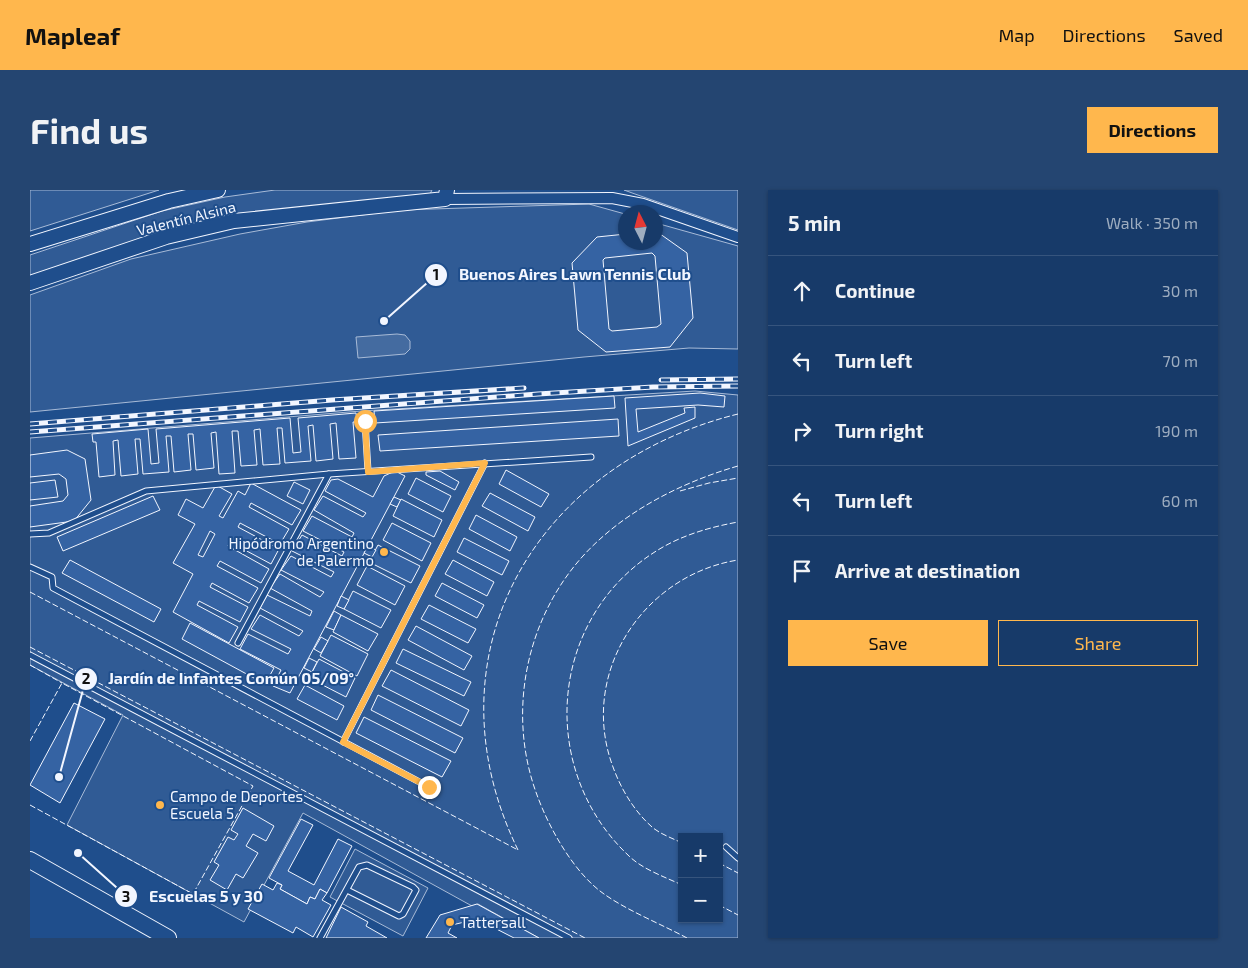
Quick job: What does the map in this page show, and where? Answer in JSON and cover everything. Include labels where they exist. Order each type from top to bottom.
[{"type":"main road","name":"Valentín Alsina","points":[[30,244],[169,201],[218,190]]},
{"type":"main road","name":"Valentín Alsina","points":[[30,283],[166,237],[234,221],[446,194]]},
{"type":"main road","points":[[30,860],[168,938]]},
{"type":"street","points":[[446,194],[612,198],[643,204],[738,237]]},
{"type":"lane","points":[[365,421],[368,472]]},
{"type":"lane","points":[[30,534],[49,533],[146,491],[329,474],[591,457]]},
{"type":"lane","points":[[343,742],[485,463]]},
{"type":"lane","points":[[238,643],[329,474]]},
{"type":"lane","points":[[30,566],[52,578],[53,588],[429,787]]},
{"type":"lane","points":[[30,655],[568,938]]},
{"type":"lane","points":[[726,847],[738,858]]},
{"type":"lane","points":[[320,938],[359,867],[367,865],[416,890],[403,914],[399,916],[347,890]]},
{"type":"shaded area","points":[[30,190],[159,190],[30,231]]},
{"type":"shaded area","points":[[275,190],[432,190],[430,194],[245,215],[30,278],[30,255],[162,211],[225,197]]},
{"type":"shaded area","points":[[624,190],[738,190],[738,230],[635,194]]},
{"type":"shaded area","points":[[589,204],[618,212],[618,250],[663,250],[663,225],[738,246],[738,349],[689,348],[584,357],[30,412],[30,295],[131,259],[240,234],[307,222],[401,210]]},
{"type":"shaded area","points":[[405,335],[410,341],[410,349],[405,354],[358,358],[356,337]]},
{"type":"shaded area","name":"Hipódromo Argentino de Palermo","points":[[695,391],[738,395],[738,938],[539,938],[478,904],[472,906],[303,813],[244,922],[67,825],[123,715],[30,665],[30,438],[361,411]]},
{"type":"shaded area","points":[[355,849],[428,888],[403,936],[330,897]]},
{"type":"building","points":[[618,235],[618,250],[663,250],[663,236],[687,253],[693,318],[670,347],[606,352],[578,330],[572,263],[597,237]],"holes":[[[652,253],[655,256],[661,324],[657,327],[612,331],[609,329],[603,260],[605,258]]]},
{"type":"building","points":[[700,393],[725,396],[724,407],[698,405],[636,409],[638,432],[685,413],[684,408],[695,407],[695,418],[628,446],[625,398]]},
{"type":"building","points":[[614,396],[615,408],[375,423],[374,411]]},
{"type":"building","points":[[356,413],[357,422],[353,422],[356,458],[339,459],[336,423],[330,424],[333,459],[316,461],[313,425],[308,426],[311,461],[285,463],[282,428],[277,428],[280,464],[263,465],[260,429],[254,430],[257,465],[241,466],[238,431],[232,431],[235,473],[219,474],[216,432],[211,433],[214,468],[196,470],[193,434],[188,434],[191,470],[174,472],[171,436],[166,436],[169,472],[143,474],[140,439],[135,439],[138,474],[121,476],[118,440],[113,441],[115,475],[99,477],[96,442],[93,442],[92,434],[148,429],[151,464],[159,463],[156,429],[290,418],[293,453],[301,452],[298,418]]},
{"type":"building","points":[[618,419],[619,436],[380,451],[378,435]]},
{"type":"building","points":[[67,450],[85,459],[91,500],[74,521],[30,527],[30,506],[63,501],[68,495],[66,479],[59,474],[30,477],[30,455]]},
{"type":"building","points":[[506,470],[549,494],[541,507],[499,484]]},
{"type":"building","points":[[395,471],[405,476],[290,693],[273,686],[281,670],[240,649],[248,634],[288,654],[291,649],[251,629],[260,615],[299,636],[303,631],[260,608],[267,595],[310,616],[312,611],[270,588],[280,574],[320,597],[324,592],[281,570],[291,556],[331,577],[334,572],[292,551],[302,535],[342,556],[344,552],[303,531],[312,516],[352,537],[354,533],[314,510],[323,496],[363,517],[366,513],[325,491],[331,480],[338,479],[373,497],[384,476]]},
{"type":"building","points":[[440,471],[459,482],[455,490],[426,475],[426,472]]},
{"type":"building","points":[[416,478],[451,496],[443,512],[408,494]]},
{"type":"building","points":[[55,480],[58,497],[30,500],[30,483]]},
{"type":"building","points":[[294,482],[310,490],[303,504],[287,496]]},
{"type":"building","points":[[251,483],[301,510],[292,525],[251,503],[249,507],[289,529],[280,544],[240,523],[238,527],[279,549],[271,564],[230,542],[228,546],[269,569],[261,583],[220,561],[217,566],[258,588],[249,603],[212,583],[210,587],[248,607],[240,622],[199,601],[197,605],[238,627],[229,643],[173,612],[193,574],[173,563],[195,524],[178,515],[186,499],[203,508],[216,485],[232,494],[219,516],[223,518],[238,491],[245,495]],"holes":[[[210,531],[215,534],[203,557],[198,555]]]},
{"type":"building","points":[[490,493],[535,517],[528,531],[482,506]]},
{"type":"building","points":[[153,496],[160,510],[63,551],[57,537]]},
{"type":"building","points":[[394,497],[401,500],[397,507],[390,504]]},
{"type":"building","points":[[401,499],[442,520],[434,537],[393,516]]},
{"type":"building","points":[[476,515],[517,537],[510,551],[469,529]]},
{"type":"building","points":[[392,523],[431,543],[422,561],[383,540]]},
{"type":"building","points":[[464,538],[509,561],[502,575],[457,552]]},
{"type":"building","points":[[378,545],[420,566],[411,583],[369,562]]},
{"type":"building","points":[[368,546],[376,550],[372,557],[364,553]]},
{"type":"building","points":[[70,560],[161,609],[154,622],[62,573]]},
{"type":"building","points":[[453,560],[494,582],[487,596],[445,574]]},
{"type":"building","points":[[367,566],[405,586],[395,605],[357,585]]},
{"type":"building","points":[[442,583],[484,605],[477,618],[435,596]]},
{"type":"building","points":[[353,591],[391,610],[381,628],[344,609]]},
{"type":"building","points":[[341,596],[349,600],[344,609],[337,606]]},
{"type":"building","points":[[429,605],[476,629],[468,643],[421,619]]},
{"type":"building","points":[[334,611],[341,615],[334,630],[326,627]]},
{"type":"building","points":[[341,615],[378,634],[368,651],[333,632]]},
{"type":"building","points":[[190,623],[274,668],[265,684],[182,639]]},
{"type":"building","points":[[416,626],[472,656],[464,670],[408,640]]},
{"type":"building","points":[[331,635],[368,654],[357,676],[320,656]]},
{"type":"building","points":[[321,637],[328,641],[321,653],[314,649]]},
{"type":"building","points":[[403,649],[471,682],[464,696],[396,663]]},
{"type":"building","points":[[309,658],[317,662],[312,672],[304,668]]},
{"type":"building","points":[[319,659],[355,678],[346,697],[309,678]]},
{"type":"building","points":[[391,670],[469,710],[461,726],[382,686]]},
{"type":"building","points":[[305,685],[344,706],[337,720],[297,699]]},
{"type":"building","points":[[378,695],[463,738],[455,753],[371,710]]},
{"type":"building","points":[[74,703],[105,719],[60,803],[30,785]]},
{"type":"building","points":[[364,717],[451,761],[442,777],[356,733]]},
{"type":"building","points":[[243,808],[274,826],[266,841],[253,834],[246,846],[258,853],[243,878],[236,874],[227,890],[210,880],[219,865],[214,862],[228,837],[234,840],[238,834],[231,830]]},
{"type":"building","points":[[301,819],[313,825],[288,871],[314,885],[338,839],[352,846],[327,893],[320,889],[315,899],[310,897],[307,904],[280,889],[282,885],[269,878]]},
{"type":"building","points":[[277,883],[282,885],[280,889],[307,904],[310,897],[315,899],[320,889],[327,893],[322,900],[331,905],[313,937],[296,927],[293,933],[248,909],[262,884],[273,890]]},
{"type":"building","name":"Tattersall","points":[[477,904],[539,938],[514,938],[477,919],[452,925],[448,933],[457,938],[426,938],[440,915]]},
{"type":"building","points":[[341,907],[368,922],[366,926],[387,938],[326,938]]},
{"type":"railway","points":[[661,380],[738,379]]},
{"type":"railway","points":[[30,432],[538,394],[653,387],[738,386]]},
{"type":"railway","points":[[30,424],[332,400],[524,388]]},
{"type":"fence","points":[[518,850],[492,777],[484,707],[492,640],[516,578],[554,523],[605,476],[666,439],[738,414]]},
{"type":"fence","points":[[687,938],[634,912],[604,894],[583,874],[564,849],[542,808],[527,761],[523,727],[524,692],[529,658],[540,625],[555,594],[575,565],[614,527],[647,505],[683,486],[738,466]]},
{"type":"fence","points":[[680,491],[738,478]]},
{"type":"fence","points":[[678,883],[634,861],[599,820],[579,780],[568,737],[568,693],[577,650],[596,610],[625,575],[672,542],[718,526],[738,522]]},
{"type":"fence","points":[[678,841],[652,827],[639,814],[624,791],[613,767],[604,732],[604,698],[612,665],[627,634],[647,608],[673,586],[704,569],[738,560]]},
{"type":"fence","points":[[30,592],[518,850]]},
{"type":"fence","points":[[30,647],[585,938]]},
{"type":"fence","points":[[30,665],[62,683]]},
{"type":"fence","points":[[30,741],[62,683],[253,786],[193,894],[30,805]]},
{"type":"fence","points":[[723,865],[738,873]]},
{"type":"fence","points":[[723,907],[738,915]]},
{"type":"place","name":"Buenos Aires Lawn Tennis Club","points":[[384,321]]},
{"type":"place","name":"Hipódromo Argentino de Palermo","points":[[384,552]]},
{"type":"place","name":"Jardín de Infantes Común 05/09°","points":[[59,777]]},
{"type":"place","name":"Campo de Deportes Escuela 5","points":[[160,805]]},
{"type":"place","name":"Escuelas 5 y 30","points":[[78,853]]},
{"type":"place","name":"Tattersall","points":[[450,922]]},
{"type":"route","points":[[365,421],[368,472],[485,463],[343,742],[429,787]]}]
